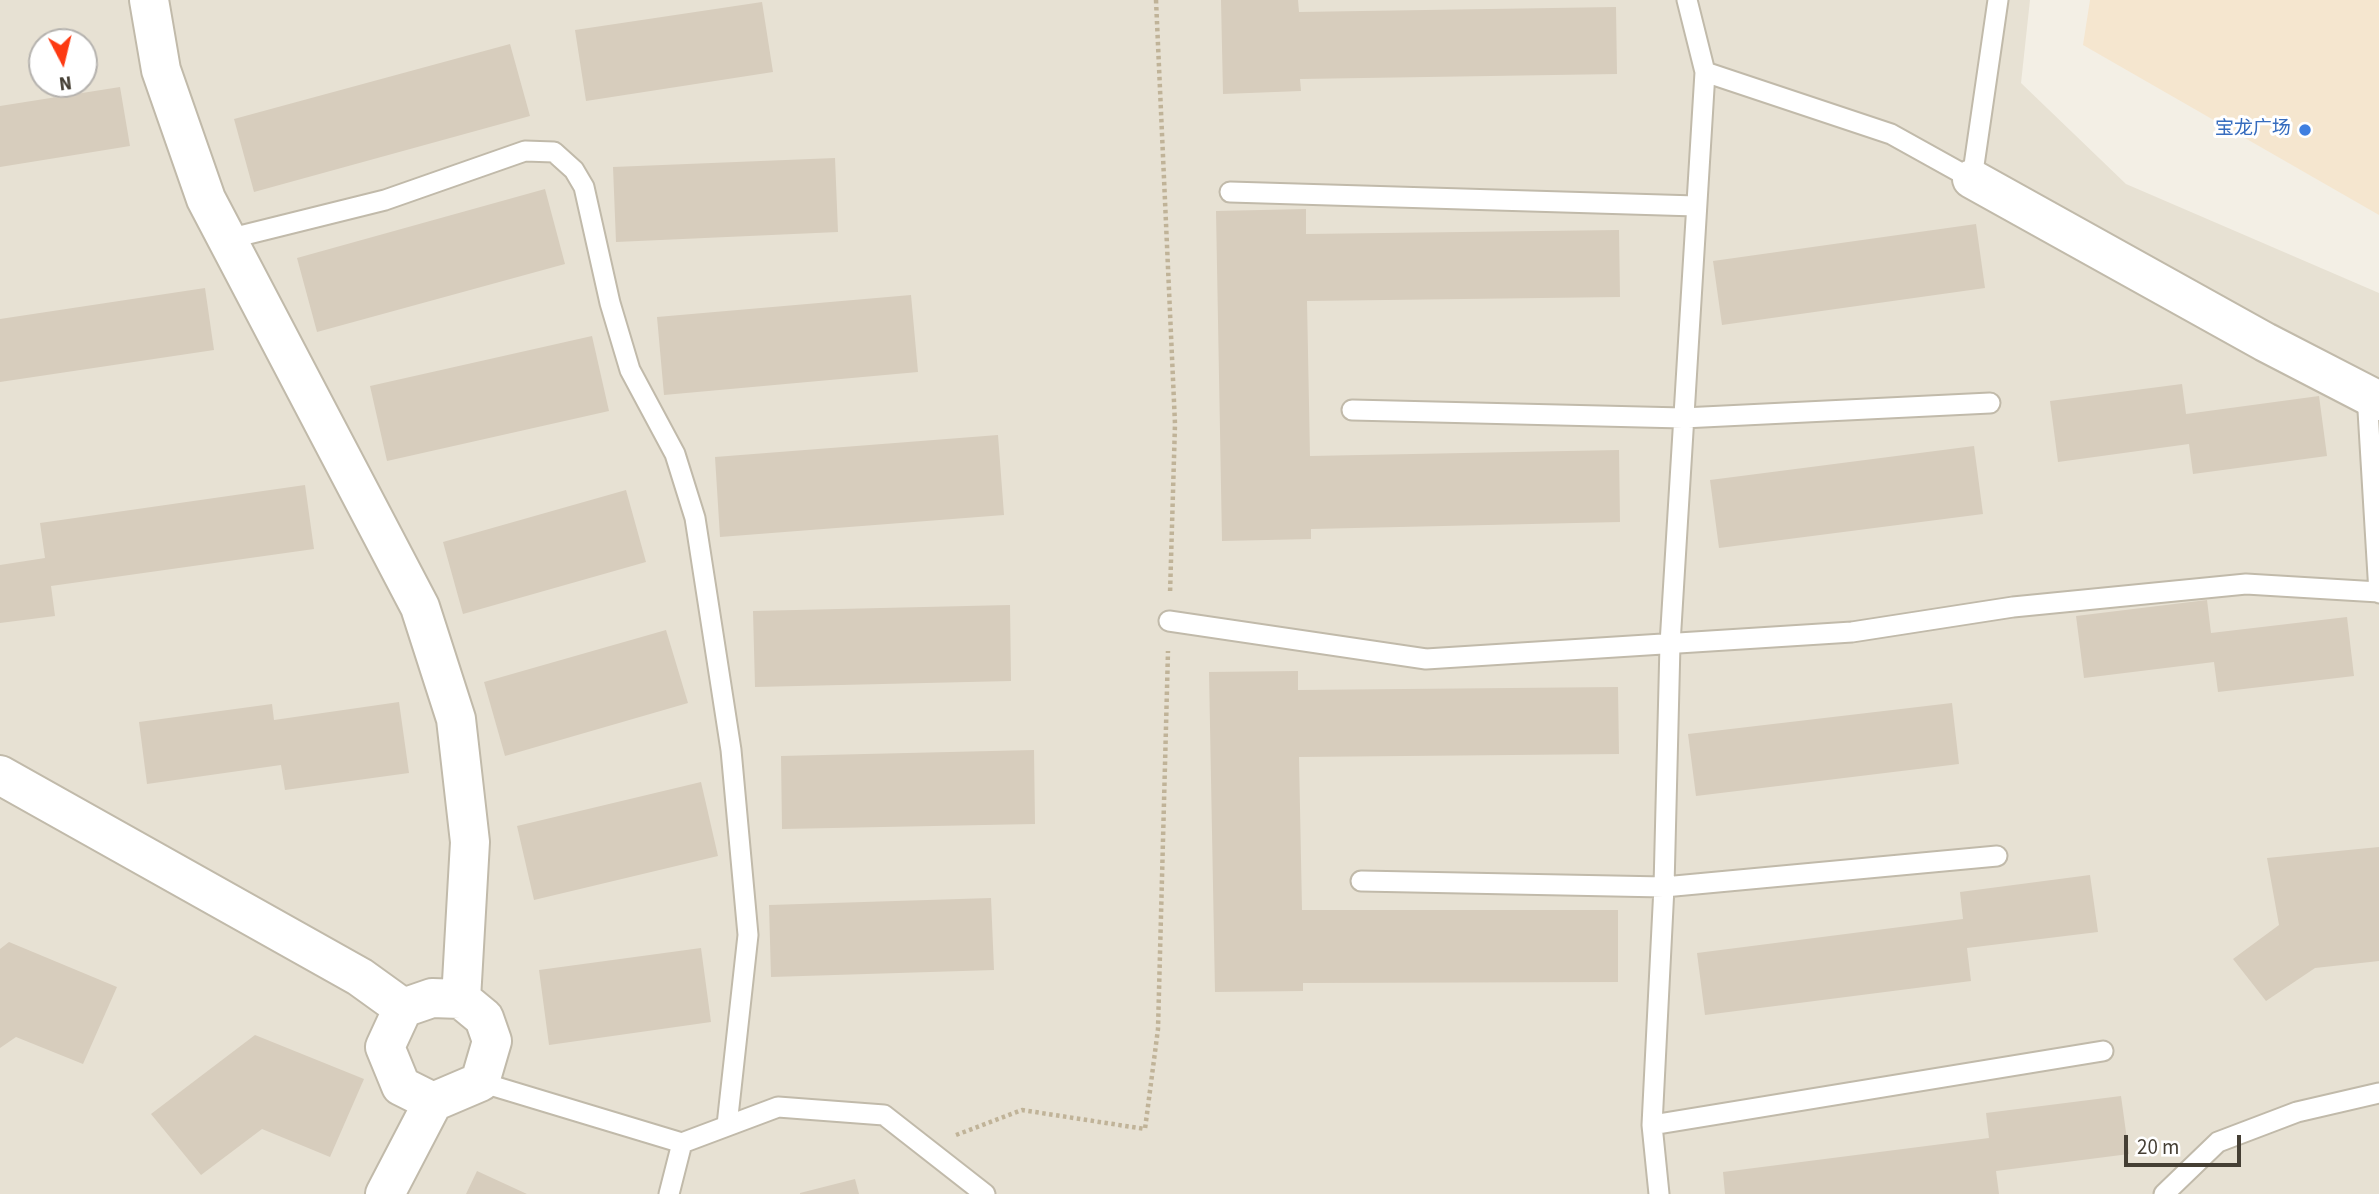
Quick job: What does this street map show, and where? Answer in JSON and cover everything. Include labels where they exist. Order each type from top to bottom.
[{"type":"street","points":[[149,0],[161,70],[206,199],[420,607],[457,719],[470,842],[461,999]]},
{"type":"street","points":[[1972,179],[2265,342],[2373,397]]},
{"type":"street","points":[[0,775],[360,977],[403,1008]]},
{"type":"street","points":[[385,1194],[433,1102],[480,1082],[492,1041],[484,1018],[461,999],[432,998],[403,1008],[385,1047],[401,1086],[433,1102]]},
{"type":"lane","points":[[1659,1194],[1652,1125],[1664,887],[1670,644],[1705,72],[1687,0]]},
{"type":"lane","points":[[1705,72],[1891,134],[1972,179],[1998,0]]},
{"type":"lane","points":[[228,239],[386,200],[525,151],[554,152],[574,170],[584,187],[610,303],[630,370],[675,454],[695,518],[731,750],[748,935],[727,1125]]},
{"type":"lane","points":[[1230,192],[1696,206]]},
{"type":"lane","points":[[1169,621],[1426,659],[1852,632],[2013,607],[2246,584],[2379,593],[2373,397]]},
{"type":"lane","points":[[1352,410],[1683,418],[1990,403]]},
{"type":"lane","points":[[1361,881],[1664,887],[1997,856]]},
{"type":"lane","points":[[1652,1125],[2103,1051]]},
{"type":"lane","points":[[480,1082],[682,1143],[778,1107],[884,1115],[985,1194]]},
{"type":"lane","points":[[2164,1194],[2218,1142],[2297,1112],[2379,1093]]},
{"type":"lane","points":[[669,1194],[682,1143]]},
{"type":"path","points":[[924,1147],[1022,1110],[1145,1129],[1158,1029],[1175,424],[1156,0]]},
{"type":"shaded area","points":[[0,0],[2030,0],[2021,83],[2126,184],[2379,293],[2379,1194],[0,1194]]},
{"type":"shaded area","name":"宝龙广场","points":[[2090,0],[2379,0],[2379,215],[2083,45]]},
{"type":"building","points":[[1221,0],[1298,0],[1299,12],[1616,7],[1617,74],[1300,79],[1301,91],[1223,94]]},
{"type":"building","points":[[762,2],[773,72],[586,101],[575,30]]},
{"type":"building","points":[[510,44],[530,116],[254,192],[234,119]]},
{"type":"building","points":[[120,87],[130,146],[0,167],[0,106],[51,98],[98,98],[98,90]]},
{"type":"building","points":[[835,158],[838,232],[616,242],[613,167]]},
{"type":"building","points":[[545,189],[565,264],[317,332],[297,258]]},
{"type":"building","points":[[1306,209],[1306,234],[1619,230],[1620,297],[1307,301],[1310,456],[1619,450],[1620,522],[1311,529],[1311,539],[1222,541],[1216,211]]},
{"type":"building","points":[[1976,224],[1985,288],[1722,325],[1713,261]]},
{"type":"building","points":[[205,288],[214,350],[0,382],[0,319]]},
{"type":"building","points":[[911,295],[918,372],[664,395],[657,317]]},
{"type":"building","points":[[592,336],[609,411],[387,461],[370,386]]},
{"type":"building","points":[[2182,384],[2186,414],[2319,396],[2327,456],[2193,474],[2189,444],[2058,462],[2050,401]]},
{"type":"building","points":[[998,435],[1004,515],[720,537],[715,457]]},
{"type":"building","points":[[1974,446],[1983,514],[1719,548],[1710,480]]},
{"type":"building","points":[[305,485],[314,549],[51,586],[55,616],[0,623],[0,565],[45,558],[40,523]]},
{"type":"building","points":[[626,490],[646,562],[463,614],[443,542]]},
{"type":"building","points":[[2207,600],[2211,633],[2347,617],[2354,676],[2218,692],[2214,662],[2084,678],[2076,616]]},
{"type":"building","points":[[1010,605],[1011,681],[755,687],[753,611]]},
{"type":"building","points":[[666,630],[688,703],[505,756],[484,682]]},
{"type":"building","points":[[1298,671],[1298,690],[1618,687],[1619,754],[1299,757],[1302,910],[1618,910],[1618,982],[1303,983],[1303,991],[1215,992],[1209,672]]},
{"type":"building","points":[[399,702],[409,773],[285,790],[281,765],[147,784],[139,722],[272,704],[274,720]]},
{"type":"building","points":[[1952,703],[1959,764],[1696,796],[1688,734]]},
{"type":"building","points":[[1034,750],[1035,824],[782,829],[781,756]]},
{"type":"building","points":[[701,782],[718,856],[534,900],[517,826]]},
{"type":"building","points":[[2379,847],[2379,961],[2315,968],[2266,1001],[2233,959],[2279,925],[2267,858]]},
{"type":"building","points":[[2090,875],[2098,932],[1967,948],[1971,981],[1705,1015],[1697,953],[1963,919],[1960,892]]},
{"type":"building","points":[[991,898],[994,970],[771,977],[769,905]]},
{"type":"building","points":[[9,942],[117,987],[83,1064],[16,1037],[0,1048],[0,949]]},
{"type":"building","points":[[701,948],[711,1022],[549,1045],[539,970]]},
{"type":"building","points":[[255,1035],[364,1079],[330,1157],[262,1129],[201,1175],[151,1114]]},
{"type":"building","points":[[2121,1096],[2129,1154],[1996,1171],[1999,1194],[1725,1194],[1723,1172],[1989,1138],[1986,1113]]},
{"type":"building","points":[[477,1171],[527,1194],[466,1194]]},
{"type":"building","points":[[855,1179],[859,1194],[800,1194],[800,1193]]},
{"type":"place","name":"宝龙广场","points":[[2305,130]]}]
